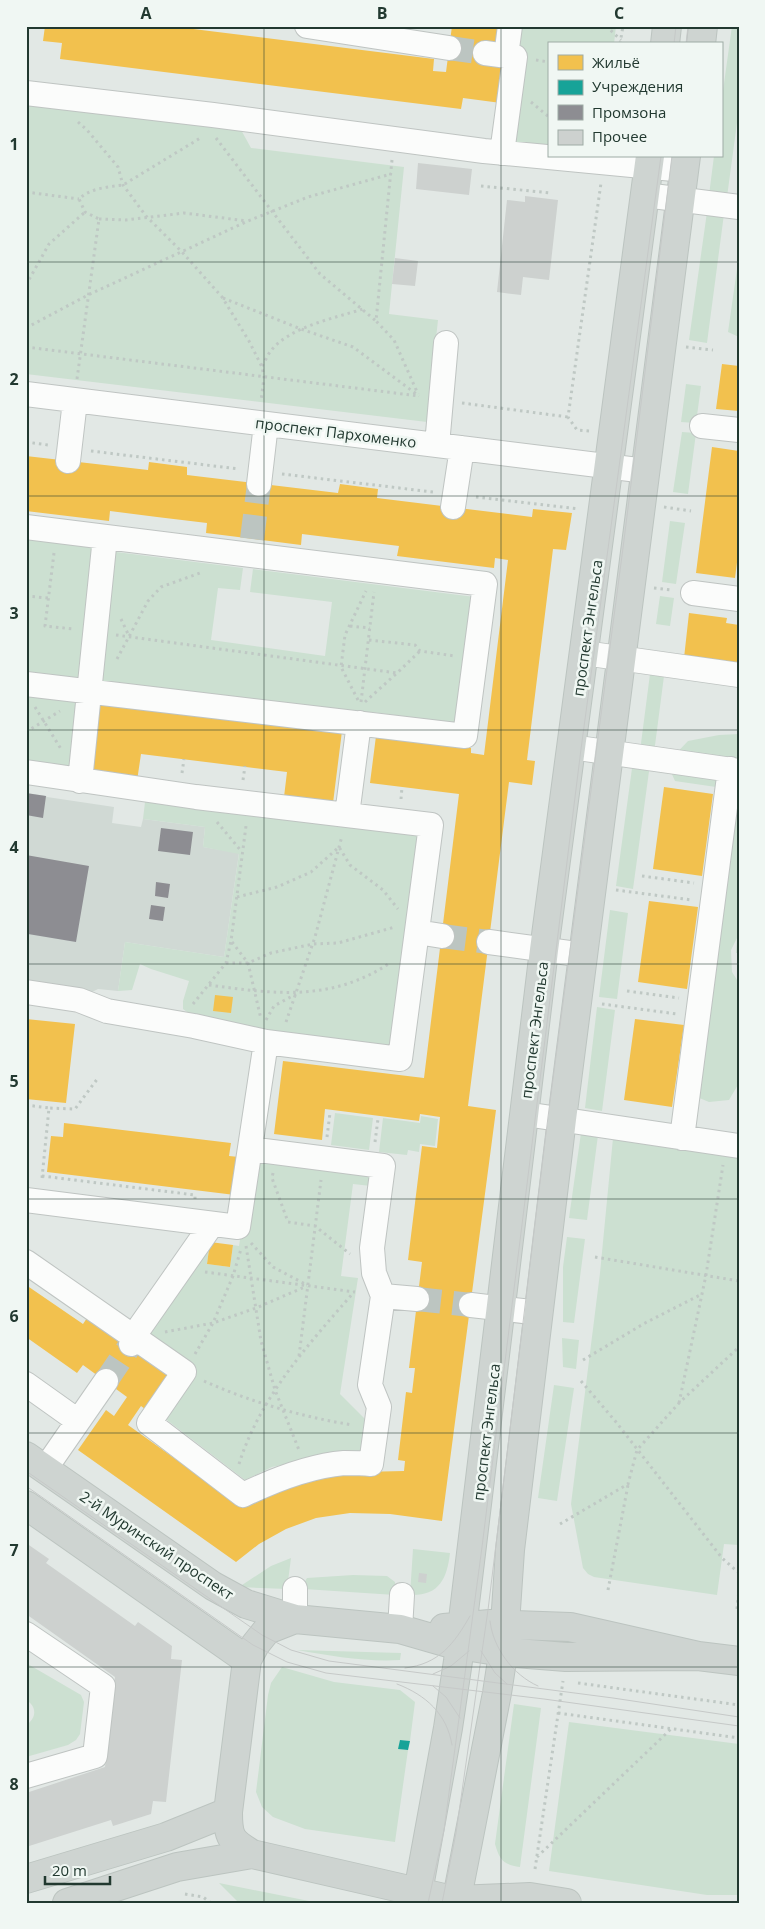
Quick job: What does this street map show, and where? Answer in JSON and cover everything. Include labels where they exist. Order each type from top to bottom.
[{"type":"main road","points":[[665,42],[667,26]]},
{"type":"main road","points":[[701,42],[703,26]]},
{"type":"main road","name":"проспект Энгельса","points":[[419,1890],[448,1728],[461,1636],[544,950],[650,162]]},
{"type":"main road","points":[[457,1896],[495,1703],[503,1652],[510,1550],[562,1119],[685,163]]},
{"type":"main road","name":"2-й Муринский проспект","points":[[35,1462],[227,1594],[246,1604],[295,1619],[461,1636]]},
{"type":"main road","points":[[26,1505],[247,1660]]},
{"type":"main road","points":[[252,1854],[235,1843],[228,1829],[228,1812],[247,1660],[255,1645],[267,1630],[295,1619]]},
{"type":"main road","points":[[461,1636],[506,1624],[570,1627],[698,1656],[739,1661]]},
{"type":"main road","points":[[461,1636],[503,1652],[566,1657],[698,1656]]},
{"type":"main road","points":[[26,1880],[166,1837],[228,1812]]},
{"type":"main road","points":[[67,1903],[177,1868],[252,1854],[419,1890],[457,1896],[530,1897],[567,1903]]},
{"type":"street","points":[[307,26],[438,40]]},
{"type":"street","points":[[502,153],[515,57],[495,54],[510,26]]},
{"type":"street","points":[[26,92],[212,123],[394,140],[548,158]]},
{"type":"street","points":[[553,158],[604,163],[685,163]]},
{"type":"street","points":[[645,195],[739,206]]},
{"type":"street","points":[[437,445],[430,398],[446,343]]},
{"type":"street","points":[[68,454],[76,393]]},
{"type":"street","name":"проспект Пархоменко","points":[[26,394],[76,393],[264,416],[437,445],[646,470]]},
{"type":"street","points":[[260,478],[264,416]]},
{"type":"street","points":[[702,426],[739,430]]},
{"type":"street","points":[[454,501],[462,448]]},
{"type":"street","points":[[26,527],[58,522],[105,537],[377,570],[445,571],[485,584],[465,736],[360,714],[90,692],[28,692]]},
{"type":"street","points":[[80,781],[105,537]]},
{"type":"street","points":[[693,593],[739,599]]},
{"type":"street","points":[[584,653],[739,675]]},
{"type":"street","points":[[347,815],[360,714]]},
{"type":"street","points":[[571,747],[734,770],[713,894],[682,1138]]},
{"type":"street","points":[[26,772],[80,781],[431,825],[415,933],[400,1059],[272,1043],[107,1011],[79,1000],[26,992]]},
{"type":"street","points":[[415,933],[442,936]]},
{"type":"street","points":[[489,942],[584,955]]},
{"type":"street","points":[[34,1201],[238,1227],[250,1149],[272,1043]]},
{"type":"street","points":[[525,1114],[733,1145]]},
{"type":"street","points":[[26,1262],[133,1341],[184,1372],[149,1423],[243,1495],[267,1484],[307,1471],[343,1463],[371,1464],[379,1408],[370,1385],[383,1296],[374,1273],[372,1248],[383,1166],[250,1149]]},
{"type":"street","points":[[133,1341],[212,1224]]},
{"type":"street","points":[[383,1296],[418,1299]]},
{"type":"street","points":[[471,1305],[540,1313]]},
{"type":"street","points":[[35,1462],[78,1421],[106,1381]]},
{"type":"street","points":[[26,1384],[78,1421]]},
{"type":"street","points":[[295,1619],[296,1589]]},
{"type":"street","points":[[402,1595],[406,1630]]},
{"type":"street","points":[[26,1634],[103,1686],[95,1756],[26,1776]]},
{"type":"path","points":[[606,26],[620,42]]},
{"type":"path","points":[[620,42],[623,26]]},
{"type":"path","points":[[73,118],[87,130],[118,167],[124,185],[146,216],[182,252],[222,297],[250,341],[262,367],[264,377],[264,416]]},
{"type":"path","points":[[79,199],[85,193],[108,186],[124,185],[212,123],[272,212],[320,274],[363,309],[394,340],[430,398]]},
{"type":"path","points":[[376,321],[394,140]]},
{"type":"path","points":[[589,432],[577,430],[568,417],[604,163]]},
{"type":"path","points":[[26,328],[88,295],[248,222],[308,197],[391,174]]},
{"type":"path","points":[[480,186],[551,193]]},
{"type":"path","points":[[26,192],[79,199]]},
{"type":"path","points":[[79,199],[85,212],[99,219],[126,220],[146,216],[184,213],[248,222]]},
{"type":"path","points":[[26,284],[49,244],[85,212]]},
{"type":"path","points":[[76,393],[99,219]]},
{"type":"path","points":[[222,297],[301,329],[353,347],[430,398]]},
{"type":"path","points":[[262,367],[270,351],[284,339],[301,329],[363,309]]},
{"type":"path","points":[[26,347],[568,417]]},
{"type":"path","points":[[683,347],[713,350]]},
{"type":"path","points":[[26,442],[68,454],[260,478],[454,501],[580,509]]},
{"type":"path","points":[[662,507],[691,511]]},
{"type":"path","points":[[58,522],[45,626],[96,632]]},
{"type":"path","points":[[360,714],[341,667],[345,635],[377,570]]},
{"type":"path","points":[[360,714],[377,570]]},
{"type":"path","points":[[115,662],[148,601],[161,587],[205,571]]},
{"type":"path","points":[[26,596],[48,598]]},
{"type":"path","points":[[350,626],[370,628]]},
{"type":"path","points":[[129,637],[341,667],[397,673]]},
{"type":"path","points":[[369,640],[415,645],[420,651],[475,658]]},
{"type":"path","points":[[360,714],[420,651]]},
{"type":"path","points":[[28,692],[80,781]]},
{"type":"path","points":[[175,1023],[226,963],[232,942],[249,803]]},
{"type":"path","points":[[272,1043],[296,993],[313,944],[347,815]]},
{"type":"path","points":[[237,897],[277,887],[311,872],[340,847]]},
{"type":"path","points":[[340,847],[350,865],[383,890],[415,933]]},
{"type":"path","points":[[642,876],[713,894]]},
{"type":"path","points":[[608,889],[713,894]]},
{"type":"path","points":[[226,963],[248,963],[271,953],[313,944],[338,943],[396,927],[415,933]]},
{"type":"path","points":[[208,985],[255,991],[296,993],[330,989],[371,975],[415,933]]},
{"type":"path","points":[[232,942],[248,963],[262,1025],[274,1006],[296,993]]},
{"type":"path","points":[[627,991],[699,1009]]},
{"type":"path","points":[[594,1003],[699,1009]]},
{"type":"path","points":[[26,1105],[75,1109],[98,1078]]},
{"type":"path","points":[[34,1201],[42,1176],[49,1108]]},
{"type":"path","points":[[299,1356],[330,1113]]},
{"type":"path","points":[[679,1403],[733,1145]]},
{"type":"path","points":[[276,1152],[272,1178],[288,1222],[315,1226],[374,1273]]},
{"type":"path","points":[[250,1242],[273,1268],[307,1286]]},
{"type":"path","points":[[307,1471],[283,1409],[275,1390],[261,1341],[244,1244],[213,1323],[184,1372],[223,1390],[265,1404],[283,1409],[325,1421],[376,1429]]},
{"type":"path","points":[[595,1257],[739,1281]]},
{"type":"path","points":[[180,1269],[383,1296]]},
{"type":"path","points":[[133,1341],[213,1323],[256,1308],[307,1286]]},
{"type":"path","points":[[232,1486],[245,1444],[265,1404],[299,1356],[354,1292]]},
{"type":"path","points":[[583,1360],[702,1294]]},
{"type":"path","points":[[608,1590],[628,1484],[637,1450],[679,1403],[739,1348]]},
{"type":"path","points":[[581,1381],[616,1422],[722,1558],[739,1573]]},
{"type":"path","points":[[560,1524],[628,1484]]},
{"type":"path","points":[[737,1609],[739,1590]]},
{"type":"path","points":[[534,1869],[564,1673]]},
{"type":"path","points":[[563,1681],[739,1705]]},
{"type":"path","points":[[558,1713],[739,1738]]},
{"type":"path","points":[[536,1858],[672,1728]]},
{"type":"path","points":[[185,1894],[204,1897],[211,1903]]},
{"type":"shaded area","points":[[26,793],[114,807],[112,823],[141,827],[143,819],[205,827],[203,847],[239,853],[224,957],[125,942],[118,991],[98,989],[88,994],[26,985],[26,945],[28,934],[26,933]]},
{"type":"green space","points":[[514,26],[616,26],[614,42],[548,42],[548,149],[511,145],[511,51]]},
{"type":"green space","points":[[732,26],[739,26],[739,108],[727,197],[709,195],[714,158],[722,158],[722,98]]},
{"type":"green space","points":[[26,99],[240,128],[251,148],[404,167],[389,314],[438,320],[427,422],[26,374]]},
{"type":"green space","points":[[707,212],[724,214],[707,343],[689,340]]},
{"type":"green space","points":[[739,255],[739,337],[728,332]]},
{"type":"green space","points":[[686,384],[701,386],[696,423],[681,422]]},
{"type":"green space","points":[[682,432],[696,433],[688,494],[673,492]]},
{"type":"green space","points":[[670,521],[685,523],[676,584],[662,582]]},
{"type":"green space","points":[[26,531],[100,540],[85,686],[26,679]]},
{"type":"green space","points":[[108,551],[243,568],[240,590],[218,588],[211,640],[325,656],[332,602],[250,592],[253,569],[475,597],[460,723],[371,712],[370,720],[96,688]]},
{"type":"green space","points":[[660,596],[674,598],[670,626],[656,624]]},
{"type":"green space","points":[[650,674],[664,676],[654,753],[640,751]]},
{"type":"green space","points":[[26,687],[83,694],[72,775],[26,767]]},
{"type":"green space","points":[[739,734],[739,953],[736,953],[737,938],[731,950],[732,972],[739,983],[739,1020],[737,1026],[739,1083],[729,1100],[709,1102],[685,1092],[720,796],[716,787],[675,781],[667,763],[688,741],[719,735]]},
{"type":"green space","points":[[633,761],[650,764],[633,889],[616,886]]},
{"type":"green space","points":[[145,802],[418,836],[390,1048],[253,1028],[190,1014],[183,1009],[183,1001],[189,981],[140,964],[132,990],[118,991],[125,942],[224,957],[239,854],[203,847],[205,827],[143,819]]},
{"type":"green space","points":[[610,910],[628,913],[617,999],[599,997]]},
{"type":"green space","points":[[597,1007],[615,1010],[602,1111],[585,1108]]},
{"type":"green space","points":[[335,1113],[373,1118],[369,1150],[331,1145]]},
{"type":"green space","points":[[421,1116],[438,1119],[435,1146],[420,1144],[419,1152],[408,1150],[407,1155],[379,1152],[383,1118],[420,1123]]},
{"type":"green space","points":[[581,1133],[598,1135],[587,1220],[569,1218]]},
{"type":"green space","points":[[613,1138],[739,1155],[739,1545],[724,1544],[717,1595],[594,1577],[583,1568],[571,1504],[600,1273]]},
{"type":"green space","points":[[264,1162],[372,1175],[371,1186],[353,1184],[341,1276],[358,1278],[340,1394],[365,1419],[360,1454],[314,1458],[272,1467],[245,1480],[163,1417],[145,1331],[210,1242],[207,1264],[230,1267],[233,1245],[239,1246],[250,1176],[254,1167]]},
{"type":"green space","points":[[567,1237],[585,1239],[574,1323],[563,1322],[563,1267]]},
{"type":"green space","points":[[562,1338],[579,1340],[576,1369],[563,1367]]},
{"type":"green space","points":[[554,1385],[574,1388],[557,1501],[538,1498]]},
{"type":"green space","points":[[413,1549],[450,1553],[447,1571],[440,1584],[428,1593],[420,1595],[410,1595]]},
{"type":"green space","points":[[291,1558],[287,1589],[239,1587],[271,1566]]},
{"type":"green space","points":[[353,1575],[387,1576],[395,1582],[395,1595],[304,1589],[304,1583],[307,1578]]},
{"type":"green space","points":[[297,1650],[401,1653],[400,1660],[374,1660]]},
{"type":"green space","points":[[26,1663],[81,1695],[84,1702],[80,1734],[76,1740],[68,1745],[26,1757],[26,1725],[34,1716],[34,1709],[26,1700]]},
{"type":"green space","points":[[282,1667],[334,1682],[400,1690],[415,1702],[410,1741],[400,1740],[399,1749],[408,1750],[395,1842],[305,1829],[273,1817],[262,1807],[256,1792],[268,1695],[271,1683]]},
{"type":"green space","points":[[514,1704],[541,1708],[520,1867],[503,1861],[495,1844]]},
{"type":"green space","points":[[569,1722],[739,1744],[739,1895],[707,1895],[549,1871]]},
{"type":"green space","points":[[219,1883],[319,1903],[239,1903]]},
{"type":"building: Жильё","points":[[45,26],[169,26],[434,59],[433,71],[446,72],[452,26],[498,26],[506,66],[501,103],[463,98],[461,109],[60,59],[62,43],[43,41]]},
{"type":"building: Жильё","points":[[722,364],[739,366],[739,411],[716,409]]},
{"type":"building: Жильё","points":[[712,447],[739,451],[739,547],[735,578],[696,573]]},
{"type":"building: Жильё","points":[[26,456],[148,470],[149,462],[187,467],[187,475],[338,493],[340,484],[378,489],[377,498],[532,517],[533,509],[572,513],[566,550],[553,549],[527,760],[535,761],[532,785],[509,782],[468,1106],[496,1110],[442,1521],[390,1514],[350,1513],[316,1518],[286,1529],[259,1544],[236,1562],[78,1450],[106,1410],[114,1416],[127,1397],[83,1365],[77,1373],[26,1337],[26,1285],[83,1324],[89,1315],[175,1375],[149,1412],[141,1406],[128,1425],[241,1506],[315,1478],[361,1472],[404,1471],[405,1461],[398,1460],[406,1392],[412,1393],[415,1368],[409,1368],[422,1262],[408,1260],[422,1146],[437,1148],[440,1117],[420,1114],[419,1121],[325,1109],[322,1140],[274,1134],[283,1061],[424,1078],[459,794],[370,783],[376,736],[471,748],[471,753],[484,755],[508,560],[495,558],[494,568],[397,556],[399,546],[302,534],[301,545],[206,533],[207,523],[110,511],[109,521],[26,511]]},
{"type":"building: Жильё","points":[[689,613],[727,618],[726,623],[739,625],[739,665],[684,658]]},
{"type":"building: Жильё","points":[[100,701],[342,731],[333,803],[284,797],[287,772],[141,754],[137,781],[91,775]]},
{"type":"building: Жильё","points":[[664,787],[713,794],[702,876],[653,869]]},
{"type":"building: Жильё","points":[[649,901],[698,907],[687,989],[638,982]]},
{"type":"building: Жильё","points":[[215,995],[233,997],[231,1013],[213,1011]]},
{"type":"building: Жильё","points":[[26,1019],[75,1024],[66,1103],[26,1099],[28,1066],[26,1066]]},
{"type":"building: Жильё","points":[[635,1019],[684,1025],[672,1107],[624,1100]]},
{"type":"building: Жильё","points":[[64,1123],[231,1143],[229,1156],[239,1157],[235,1195],[47,1172],[51,1136],[63,1137]]},
{"type":"building: Жильё","points":[[210,1242],[233,1245],[230,1267],[207,1264]]},
{"type":"building: Учреждения","points":[[400,1740],[410,1741],[408,1750],[398,1749]]},
{"type":"building: Промзона","points":[[26,793],[46,796],[43,818],[26,815]]},
{"type":"building: Промзона","points":[[161,828],[193,832],[190,855],[158,851]]},
{"type":"building: Промзона","points":[[26,855],[89,866],[76,942],[28,934],[26,939]]},
{"type":"building: Промзона","points":[[156,882],[170,884],[168,898],[155,896]]},
{"type":"building: Промзона","points":[[151,905],[165,907],[163,921],[149,919]]},
{"type":"building: Прочее","points":[[418,163],[472,169],[469,195],[416,189]]},
{"type":"building: Прочее","points":[[525,196],[558,200],[549,280],[523,277],[521,295],[497,292],[507,200],[525,202]]},
{"type":"building: Прочее","points":[[395,258],[418,261],[415,286],[392,284]]},
{"type":"building: Прочее","points":[[26,1543],[49,1559],[46,1563],[135,1626],[138,1622],[172,1646],[171,1659],[182,1660],[166,1802],[153,1801],[151,1814],[113,1826],[111,1820],[26,1847],[26,1793],[105,1767],[115,1677],[26,1614]]},
{"type":"building: Прочее","points":[[419,1573],[427,1574],[426,1583],[418,1582]]},
{"type":"tunnel","points":[[449,48],[485,53]]},
{"type":"tunnel","points":[[252,539],[259,484]]},
{"type":"tunnel","points":[[442,936],[489,942]]},
{"type":"tunnel","points":[[417,1299],[471,1305]]},
{"type":"tunnel","points":[[106,1381],[131,1344]]},
{"type":"tram line","points":[[674,42],[676,26]]},
{"type":"tram line","points":[[686,42],[688,26]]},
{"type":"tram line","points":[[428,1903],[444,1830],[482,1547],[581,749],[661,158]]},
{"type":"tram line","points":[[442,1903],[456,1833],[488,1610],[548,1117],[623,548],[672,158]]},
{"type":"tram line","points":[[26,1471],[262,1635],[291,1650],[329,1661],[613,1698],[739,1717]]},
{"type":"tram line","points":[[26,1486],[253,1645],[287,1662],[326,1673],[544,1699],[739,1726]]},
{"type":"tram line","points":[[405,1668],[427,1662],[444,1651],[458,1635],[470,1616]]},
{"type":"tram line","points":[[490,1621],[495,1641],[506,1660],[520,1675],[538,1686]]},
{"type":"tram line","points":[[433,1674],[451,1666],[469,1651]]},
{"type":"tram line","points":[[481,1651],[495,1673],[507,1684]]},
{"type":"tram line","points":[[397,1684],[417,1694],[434,1707],[445,1724],[452,1745]]},
{"type":"tram line","points":[[433,1686],[446,1697],[460,1718]]}]
